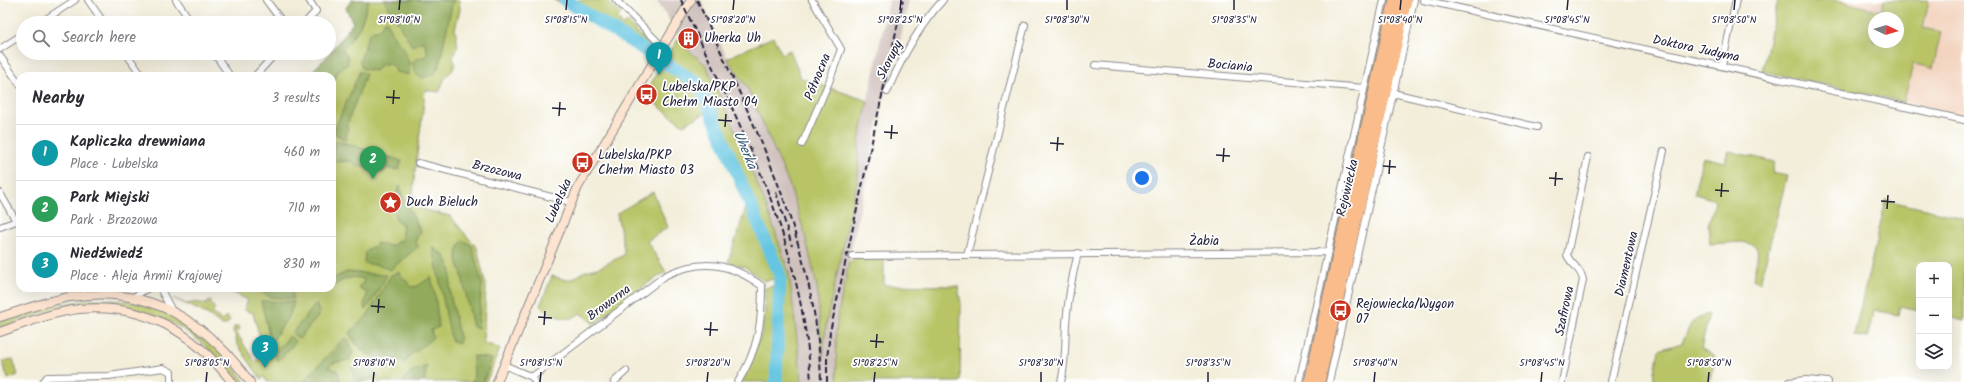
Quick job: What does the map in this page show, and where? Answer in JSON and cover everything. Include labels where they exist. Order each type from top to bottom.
[{"type":"highway","name":"Rejowiecka","points":[[1310,382],[1395,0]]},
{"type":"highway","name":"Rejowiecka","points":[[1319,382],[1406,0]]},
{"type":"main road","name":"Lubelska","points":[[497,382],[571,202],[590,165],[691,0]]},
{"type":"main road","points":[[0,317],[75,296],[101,295],[132,298],[155,304],[172,311],[197,326],[231,357],[250,382]]},
{"type":"main road","points":[[0,332],[56,314],[79,309],[108,310],[138,314],[164,323],[189,338],[213,359],[232,382]]},
{"type":"street","points":[[51,16],[75,0]]},
{"type":"street","points":[[88,0],[99,16]]},
{"type":"street","points":[[176,0],[187,16]]},
{"type":"street","points":[[266,0],[278,16]]},
{"type":"street","points":[[309,0],[316,11],[311,16]]},
{"type":"street","points":[[616,0],[661,49]]},
{"type":"street","name":"Północna","points":[[802,144],[829,82],[841,49],[812,0]]},
{"type":"street","name":"Skorupy","points":[[887,92],[910,43],[933,10],[943,0]]},
{"type":"street","points":[[1299,382],[1384,0]]},
{"type":"street","points":[[1329,382],[1414,0]]},
{"type":"street","name":"Doktora Judyma","points":[[1423,0],[1964,120]]},
{"type":"street","points":[[1722,66],[1736,0]]},
{"type":"street","points":[[967,254],[1025,25]]},
{"type":"street","points":[[0,49],[16,39]]},
{"type":"street","points":[[0,56],[16,79]]},
{"type":"street","points":[[131,60],[139,72]]},
{"type":"street","points":[[219,60],[227,72]]},
{"type":"street","points":[[259,72],[270,60]]},
{"type":"street","name":"Bociania","points":[[1095,65],[1364,88]]},
{"type":"street","points":[[1393,93],[1537,127]]},
{"type":"street","name":"Diamentowa","points":[[1611,382],[1664,151]]},
{"type":"street","name":"Szafirowa","points":[[1562,382],[1583,280],[1579,270],[1569,260],[1567,255],[1588,157]]},
{"type":"street","name":"Brzozowa","points":[[418,163],[571,202]]},
{"type":"street","points":[[0,193],[16,217]]},
{"type":"street","points":[[0,227],[16,221]]},
{"type":"street","name":"Żabia","points":[[852,256],[1329,252]]},
{"type":"street","points":[[1061,382],[1065,364],[1066,322],[1071,280],[1078,253]]},
{"type":"street","name":"Browarna","points":[[533,380],[598,325],[666,275],[691,266],[709,264],[722,266],[740,272],[762,286],[762,311],[759,337],[739,380]]},
{"type":"street","points":[[132,298],[142,292]]},
{"type":"street","points":[[162,292],[172,311]]},
{"type":"street","points":[[504,365],[533,380]]},
{"type":"street","points":[[43,382],[47,377],[76,379],[163,368],[171,372],[171,382]]},
{"type":"street","points":[[614,382],[626,371]]},
{"type":"street","points":[[1790,382],[1806,380],[1828,382]]},
{"type":"shaded area","points":[[657,0],[701,0],[727,58],[747,87],[789,184],[804,231],[817,287],[823,358],[826,325],[858,177],[859,142],[889,0],[909,0],[899,45],[881,108],[837,319],[837,382],[802,382],[789,273],[767,208],[733,125],[706,65],[687,49]]},
{"type":"shaded area","points":[[1836,0],[1884,0],[1882,11]]},
{"type":"shaded area","points":[[1929,0],[1964,0],[1964,115],[1904,102],[1913,64],[1933,68],[1941,32],[1923,28]]},
{"type":"green space","points":[[352,0],[459,0],[460,9],[455,29],[458,47],[455,50],[453,58],[455,63],[453,70],[446,76],[439,92],[425,90],[413,195],[425,210],[450,216],[477,248],[486,287],[483,342],[500,349],[486,382],[267,382],[264,377],[261,379],[237,344],[235,334],[233,333],[234,327],[238,326],[240,329],[236,332],[255,362],[265,355],[253,313],[244,310],[248,300],[231,292],[336,292],[336,72],[311,72],[324,60],[336,60],[336,45],[353,23],[346,8]]},
{"type":"green space","points":[[352,0],[369,0],[360,27],[343,50],[348,58],[348,64],[338,71],[336,76],[336,72],[311,72],[324,60],[336,60],[336,45],[353,23],[346,8]]},
{"type":"green space","points":[[384,0],[453,0],[439,66],[434,75],[422,78],[417,75],[412,63],[416,59],[428,55],[424,41],[412,46]]},
{"type":"green space","points":[[554,0],[607,0],[621,14],[617,18],[623,25],[628,22],[636,32],[653,46],[648,54],[562,2],[561,4]]},
{"type":"green space","points":[[1386,0],[1390,0],[1357,150],[1353,149]]},
{"type":"green space","points":[[1778,0],[1836,0],[1881,11],[1884,0],[1929,0],[1923,28],[1941,32],[1933,68],[1913,64],[1904,102],[1762,71]]},
{"type":"green space","points":[[385,21],[387,21],[400,46],[404,48],[409,64],[409,75],[396,72],[394,67],[390,64],[383,64],[375,71],[361,67],[360,61],[369,34],[372,31],[379,29]]},
{"type":"green space","points":[[773,37],[782,54],[790,50],[801,78],[868,101],[859,142],[858,177],[826,325],[823,361],[817,287],[804,231],[789,184],[747,87],[727,58]]},
{"type":"green space","points":[[679,38],[687,49],[706,65],[733,125],[767,208],[789,273],[802,382],[741,382],[762,332],[765,309],[764,288],[774,286],[774,279],[764,281],[745,267],[728,262],[746,208],[706,113],[683,125],[647,97],[649,93],[647,91],[660,67]]},
{"type":"green space","points":[[360,71],[366,74],[349,119],[346,140],[336,135],[336,125]]},
{"type":"green space","points":[[336,140],[402,161],[399,169],[393,170],[388,168],[383,172],[380,172],[380,167],[369,165],[357,167],[351,161],[336,162]]},
{"type":"green space","points":[[1729,151],[1774,162],[1772,173],[1787,176],[1760,283],[1753,279],[1757,257],[1757,248],[1755,245],[1742,242],[1710,244],[1708,226],[1715,202],[1712,199],[1695,194],[1703,157],[1724,162]]},
{"type":"green space","points":[[1352,153],[1356,154],[1310,362],[1307,362]]},
{"type":"green space","points":[[400,186],[402,195],[421,232],[415,243],[419,246],[390,270],[379,265],[367,264],[364,262],[365,253],[371,247],[375,247],[377,243],[392,246],[398,241],[401,241],[403,225],[396,220],[395,212],[398,209],[397,192]]},
{"type":"green space","points":[[653,192],[668,227],[647,241],[666,272],[648,283],[594,324],[580,313],[575,317],[565,318],[549,313],[540,306],[552,276],[566,280],[574,278],[583,272],[600,267],[624,255],[617,213]]},
{"type":"green space","points":[[1886,200],[1964,218],[1964,321],[1952,318],[1952,262],[1916,262],[1916,309],[1900,306],[1898,315],[1874,310],[1867,338],[1854,335]]},
{"type":"green space","points":[[463,240],[472,246],[482,284],[478,328],[473,327],[457,259],[458,251]]},
{"type":"green space","points":[[433,247],[445,256],[451,271],[450,293],[460,341],[458,344],[451,340]]},
{"type":"green space","points":[[856,258],[884,258],[884,285],[958,286],[961,304],[960,382],[837,382],[837,319],[849,262]]},
{"type":"green space","points":[[347,272],[387,275],[371,303],[365,310],[364,306],[367,293],[358,287],[363,283],[364,279],[355,277],[347,278],[336,285],[336,277]]},
{"type":"green space","points":[[398,272],[412,287],[418,286],[431,277],[439,327],[431,330],[433,337],[410,355],[405,363],[391,358],[388,355],[380,358],[369,355],[358,346],[349,333],[367,316],[391,275]]},
{"type":"green space","points":[[262,292],[292,292],[293,299],[279,298],[266,295]]},
{"type":"green space","points":[[173,298],[186,304],[196,302],[206,304],[211,300],[211,304],[215,308],[212,312],[222,321],[226,316],[230,321],[226,325],[222,325],[207,314]]},
{"type":"green space","points":[[93,299],[144,304],[165,311],[179,318],[204,336],[226,358],[245,382],[237,382],[213,353],[186,331],[171,322],[137,310],[100,304],[86,304],[61,308],[0,328],[0,321],[58,304]]},
{"type":"green space","points":[[261,301],[294,302],[290,314],[271,343]]},
{"type":"green space","points":[[316,304],[320,314],[299,339],[292,333]]},
{"type":"green space","points":[[1709,314],[1701,348],[1716,358],[1709,382],[1653,382],[1659,350],[1682,343],[1694,320]]},
{"type":"green space","points":[[290,336],[296,342],[278,361],[274,353]]},
{"type":"green space","points":[[344,338],[348,339],[353,352],[349,360],[333,363],[328,367],[338,371],[341,382],[303,382]]},
{"type":"green space","points":[[473,356],[492,359],[483,382],[472,382],[474,377]]},
{"type":"green space","points":[[13,359],[18,375],[8,379],[2,361]]},
{"type":"green space","points":[[358,360],[363,360],[379,377],[357,382],[352,377],[354,373],[352,369]]},
{"type":"green space","points":[[427,366],[424,382],[402,382],[410,372]]},
{"type":"waterway","name":"Uherka","points":[[565,0],[697,83],[702,90],[780,275],[776,382]]},
{"type":"railway","points":[[681,0],[751,149],[775,211],[799,294],[808,347],[811,382]]},
{"type":"railway","points":[[697,0],[767,155],[781,191],[804,266],[812,304],[818,343],[821,382]]},
{"type":"railway","points":[[827,382],[827,359],[830,332],[903,0]]},
{"type":"railway","points":[[776,192],[792,246]]},
{"type":"place","name":"Uherka Uh","points":[[689,38]]},
{"type":"place","name":"Kapliczka drewniana","points":[[659,75]]},
{"type":"place","name":"Lubelska/PKP Chełm Miasto 04","points":[[647,94]]},
{"type":"place","name":"Lubelska/PKP Chełm Miasto 03","points":[[583,162]]},
{"type":"place","name":"Park Miejski","points":[[373,179]]},
{"type":"place","name":"Duch Bieluch","points":[[391,202]]},
{"type":"place","name":"Rejowiecka/Wygon 07","points":[[1341,311]]},
{"type":"place","name":"Niedźwiedź","points":[[265,368]]}]
